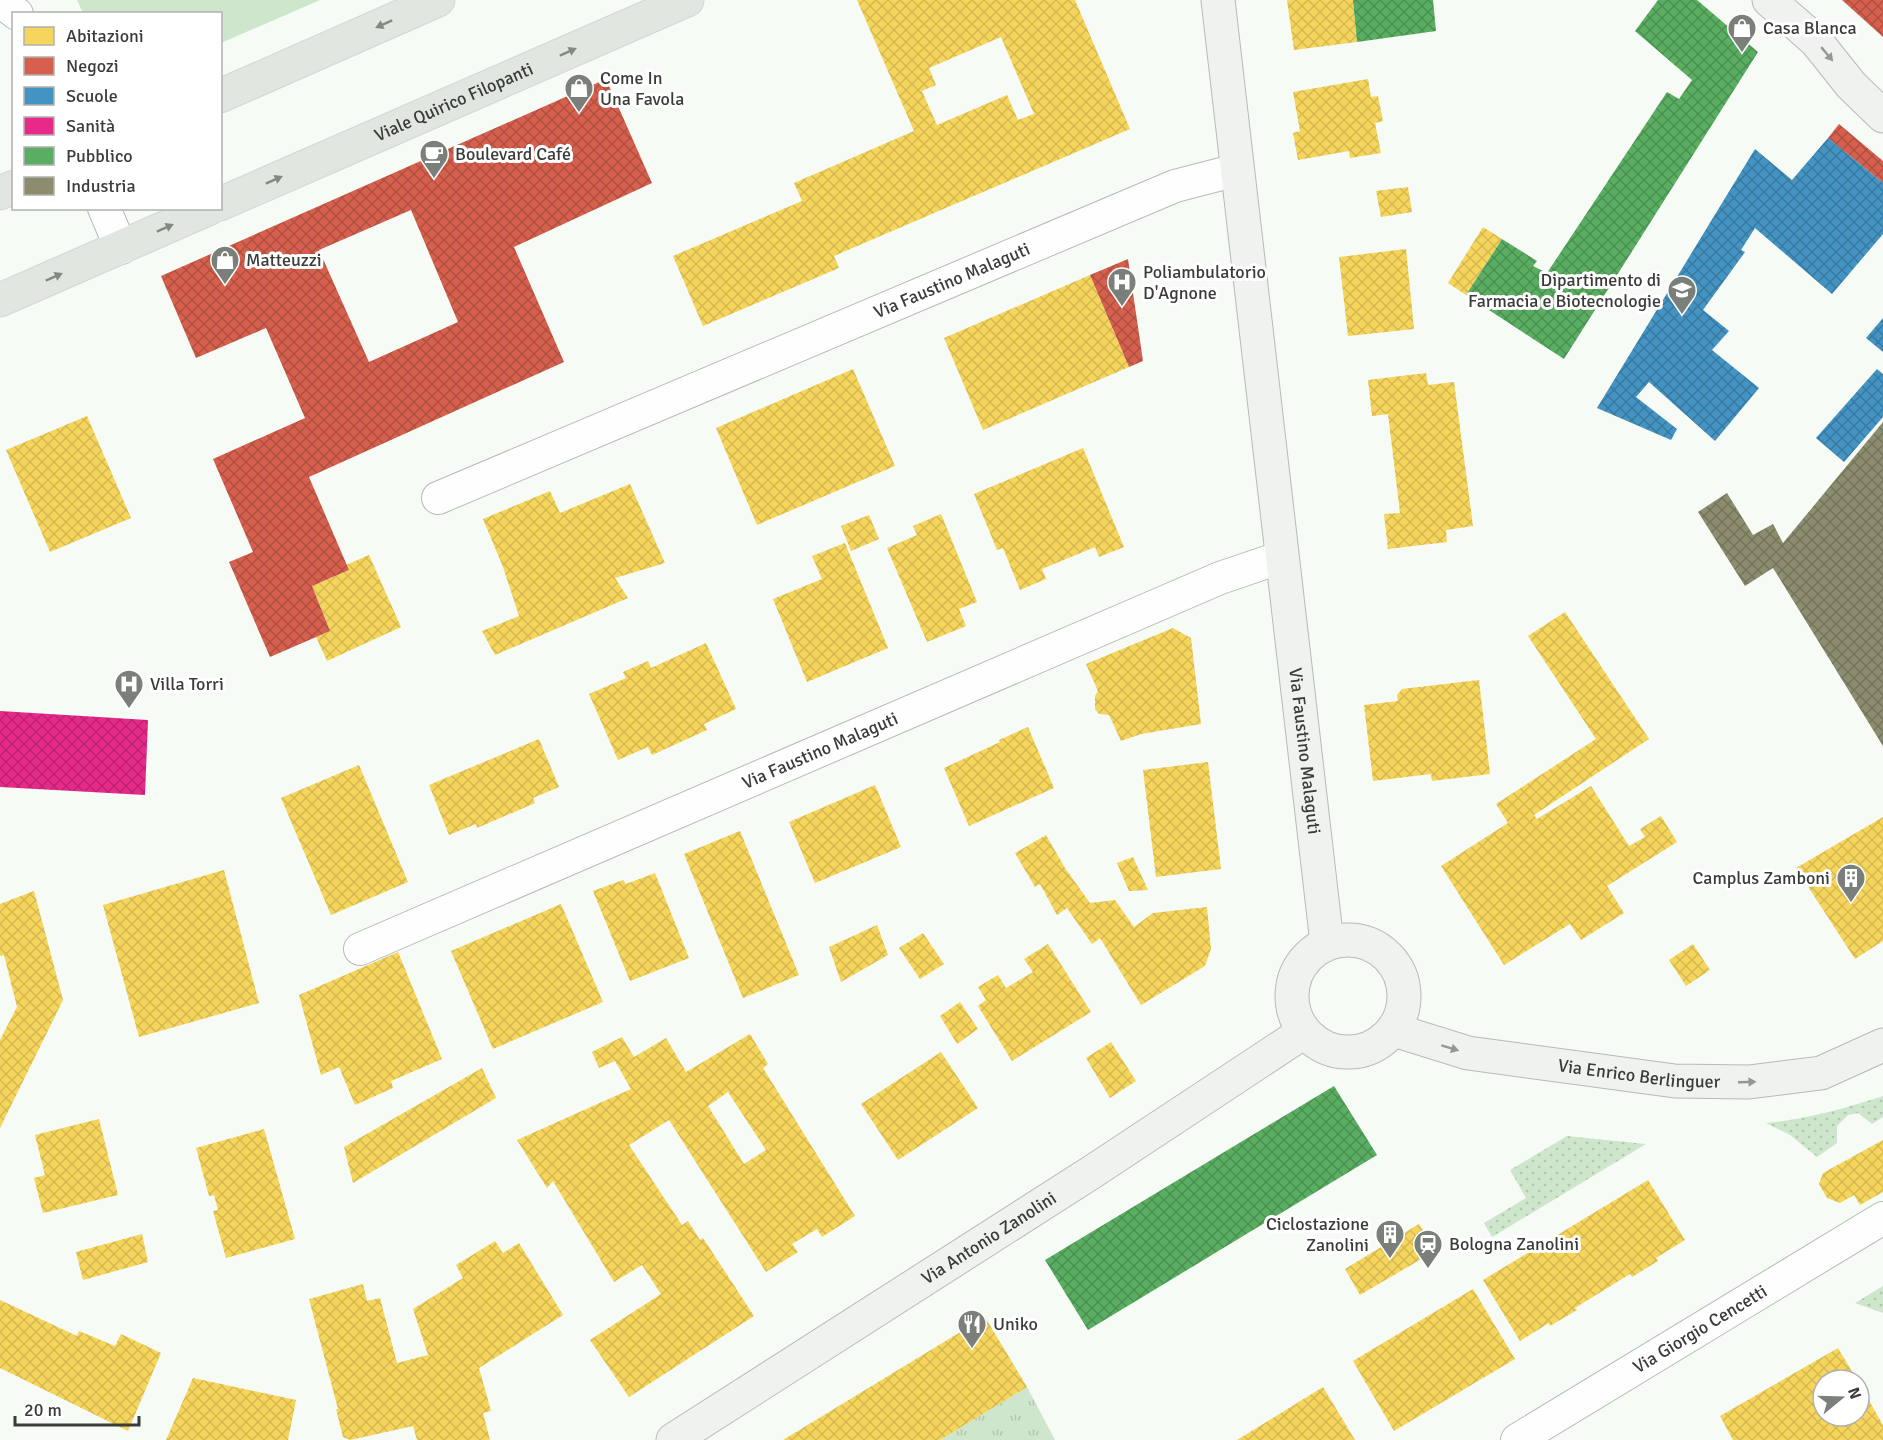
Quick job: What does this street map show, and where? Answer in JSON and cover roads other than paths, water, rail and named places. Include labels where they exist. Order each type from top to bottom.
[{"type":"main road","points":[[222,95],[438,0]]},
{"type":"main road","name":"Viale Quirico Filopanti","points":[[222,203],[687,0]]},
{"type":"main road","name":"Via Faustino Malaguti","points":[[1218,0],[1327,944]]},
{"type":"main road","points":[[1769,0],[1816,41],[1851,85],[1883,116]]},
{"type":"main road","points":[[0,300],[206,210]]},
{"type":"main road","points":[[1345,939],[1363,941],[1380,949],[1393,962],[1402,978],[1405,996],[1402,1014],[1394,1030],[1371,1049],[1357,1053],[1341,1053],[1314,1042],[1304,1032],[1294,1016],[1293,981],[1300,965],[1312,952],[1327,944],[1345,939]]},
{"type":"main road","name":"Via Enrico Berlinguer","points":[[1394,1030],[1468,1053],[1675,1081],[1749,1082],[1821,1073],[1883,1045]]},
{"type":"main road","name":"Via Antonio Zanolini","points":[[673,1440],[1092,1172],[1304,1032]]},
{"type":"street","points":[[0,4],[14,12]]},
{"type":"street","name":"Via Faustino Malaguti","points":[[438,498],[1175,186],[1237,170]]},
{"type":"street","points":[[105,210],[121,248]]},
{"type":"street","name":"Via Faustino Malaguti","points":[[360,949],[1220,578],[1282,557]]},
{"type":"street","name":"Via Giorgio Cencetti","points":[[1517,1440],[1883,1218]]},
{"type":"place","name":"Casa Blanca","points":[[1742,54]]},
{"type":"place","name":"Come In Una Favola","points":[[579,114]]},
{"type":"place","name":"Boulevard Café","points":[[434,180]]},
{"type":"place","name":"Matteuzzi","points":[[225,286]]},
{"type":"place","name":"Poliambulatorio D'Agnone","points":[[1122,308]]},
{"type":"place","name":"Dipartimento di Farmacia e Biotecnologie","points":[[1682,316]]},
{"type":"place","name":"Villa Torri","points":[[129,710]]},
{"type":"place","name":"Camplus Zamboni","points":[[1851,904]]},
{"type":"place","name":"Ciclostazione Zanolini","points":[[1390,1260]]},
{"type":"place","name":"Bologna Zanolini","points":[[1428,1270]]},
{"type":"place","name":"Uniko","points":[[972,1350]]}]
